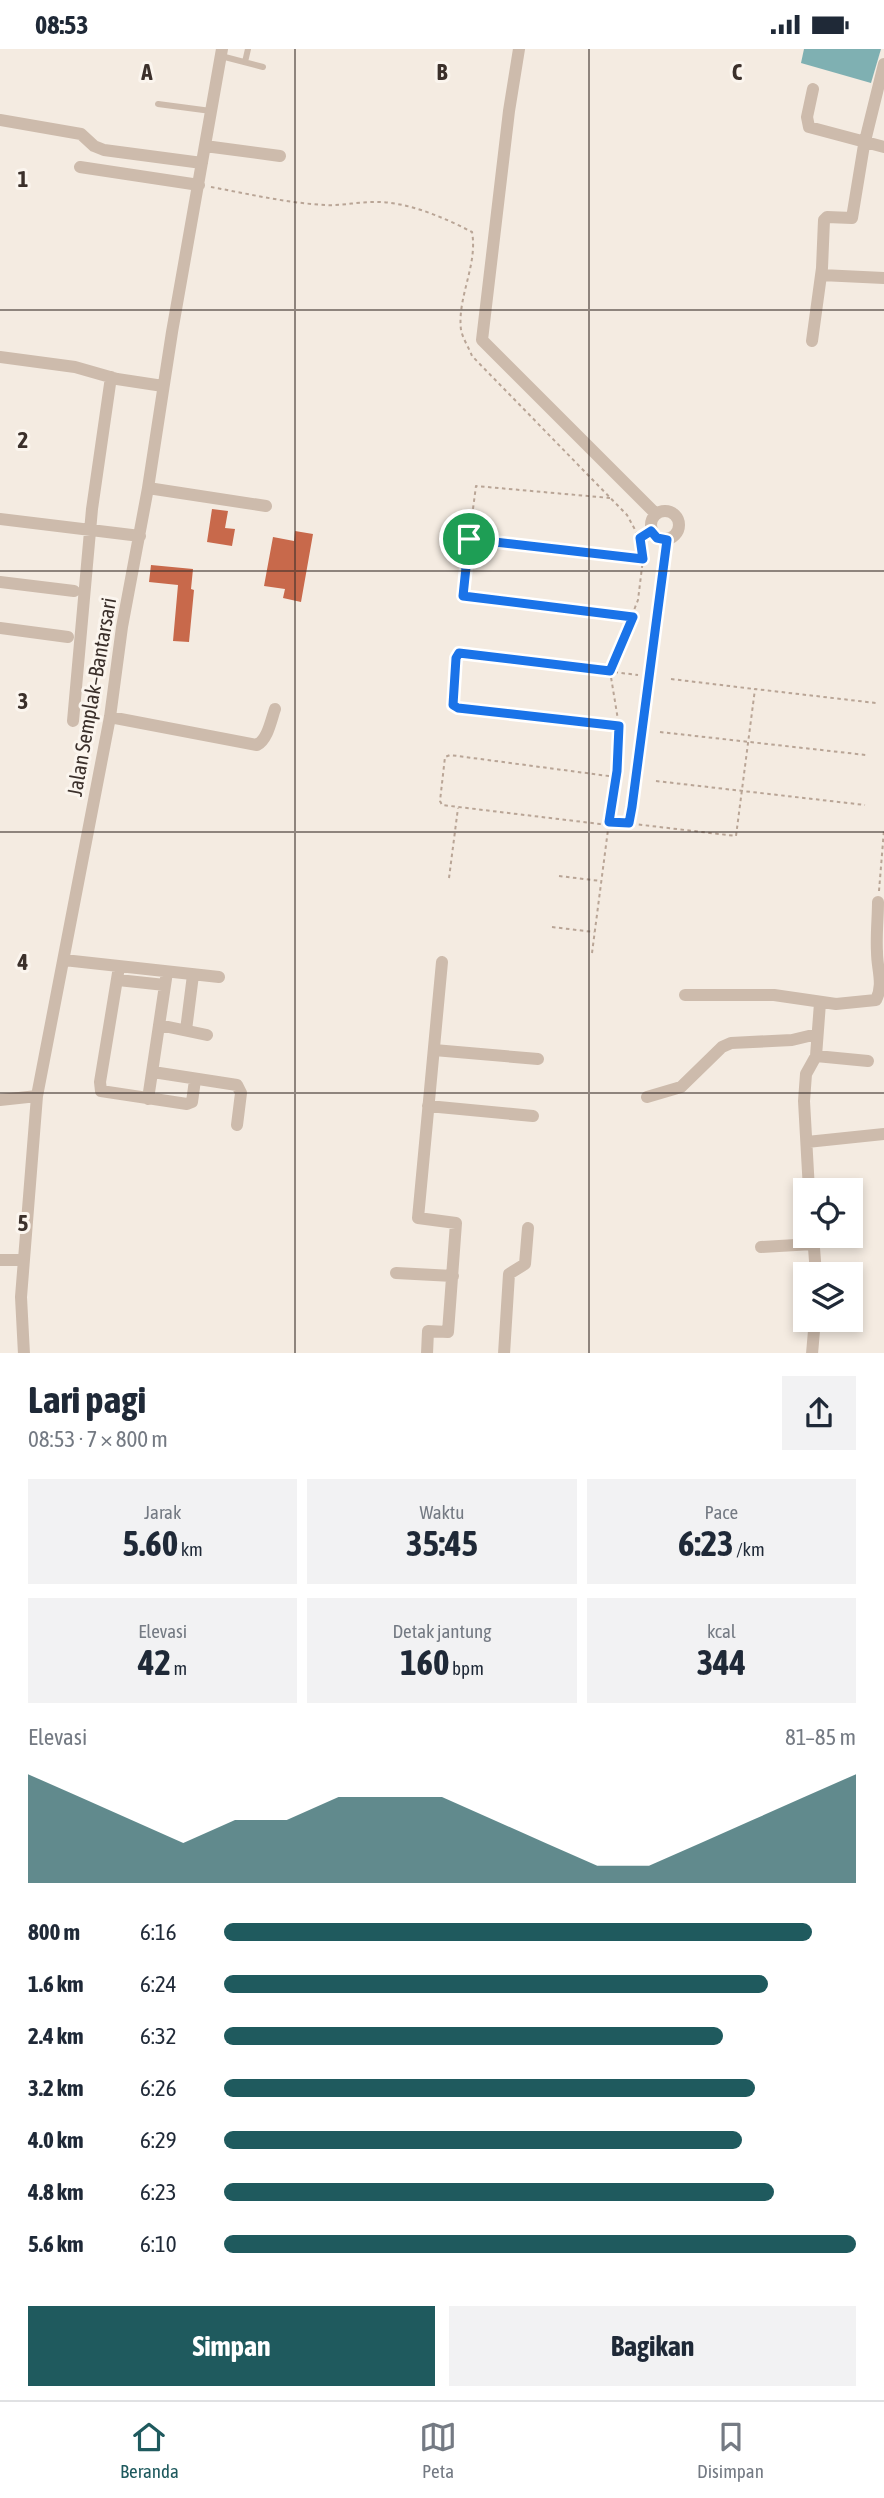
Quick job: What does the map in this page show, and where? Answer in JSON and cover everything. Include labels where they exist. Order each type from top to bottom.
[{"type":"street","points":[[519,49],[482,340],[656,514]]},
{"type":"street","name":"Jalan Semplak–Bantarsari","points":[[24,1353],[21,1297],[37,1096],[110,717],[122,627],[140,536],[163,386],[222,53]]},
{"type":"street","points":[[813,341],[824,220],[827,217],[852,219],[865,142],[884,64]]},
{"type":"street","points":[[813,89],[807,117],[808,127],[884,147]]},
{"type":"street","points":[[0,120],[81,134],[94,146],[104,150],[202,163]]},
{"type":"street","points":[[205,146],[279,156]]},
{"type":"street","points":[[80,167],[199,185]]},
{"type":"street","points":[[821,275],[884,278]]},
{"type":"street","points":[[0,357],[75,367],[111,377],[163,386]]},
{"type":"street","points":[[73,721],[90,530],[111,377]]},
{"type":"street","points":[[148,488],[266,506]]},
{"type":"street","points":[[666,511],[675,515],[679,525],[676,535],[667,540],[657,538],[651,531],[650,521],[656,514],[666,511]]},
{"type":"street","points":[[0,519],[140,536]]},
{"type":"street","points":[[632,807],[667,540]]},
{"type":"street","points":[[0,582],[74,591]]},
{"type":"street","points":[[0,628],[68,637]]},
{"type":"street","points":[[110,717],[257,745],[265,737],[275,709]]},
{"type":"street","points":[[685,995],[774,995],[820,1003],[876,1000],[881,992],[876,949],[878,902]]},
{"type":"street","points":[[64,960],[119,967],[166,979]]},
{"type":"street","points":[[427,1353],[428,1331],[448,1332],[456,1223],[418,1218],[442,962]]},
{"type":"street","points":[[119,967],[100,1089],[104,1092],[190,1104],[195,1080]]},
{"type":"street","points":[[118,980],[166,979],[193,975],[219,977]]},
{"type":"street","points":[[186,1030],[193,975]]},
{"type":"street","points":[[148,1098],[166,979]]},
{"type":"street","points":[[808,1178],[803,1115],[806,1074],[816,1056],[820,1003]]},
{"type":"street","points":[[159,1025],[207,1035]]},
{"type":"street","points":[[647,1097],[681,1087],[722,1047],[731,1043],[792,1040],[817,1034]]},
{"type":"street","points":[[434,1050],[538,1059]]},
{"type":"street","points":[[816,1056],[868,1061]]},
{"type":"street","points":[[153,1072],[236,1085],[241,1089],[237,1125]]},
{"type":"street","points":[[0,1100],[37,1096]]},
{"type":"street","points":[[428,1106],[533,1116]]},
{"type":"street","points":[[807,1142],[884,1134]]},
{"type":"street","points":[[504,1353],[509,1274],[525,1264],[528,1228]]},
{"type":"street","points":[[761,1247],[793,1243]]},
{"type":"street","points":[[0,1260],[24,1260]]},
{"type":"street","points":[[396,1273],[453,1276]]},
{"type":"street","points":[[812,1353],[814,1332]]},
{"type":"lane","points":[[245,62],[248,49]]},
{"type":"lane","points":[[222,53],[263,67]]},
{"type":"lane","points":[[158,104],[211,111]]},
{"type":"path","points":[[199,185],[326,205],[374,202],[398,204],[471,232]]},
{"type":"path","points":[[610,498],[476,486],[463,596],[633,617]]},
{"type":"path","points":[[592,953],[616,777],[619,726],[610,671],[638,600],[643,559],[640,538],[651,531]]},
{"type":"path","points":[[469,539],[643,559]]},
{"type":"path","points":[[619,726],[458,708],[453,705],[456,658],[459,653],[649,676]]},
{"type":"path","points":[[671,678],[876,703]]},
{"type":"path","points":[[616,777],[450,755],[445,757],[440,801],[442,805],[600,824],[629,823],[736,836],[755,689]]},
{"type":"path","points":[[660,731],[866,755]]},
{"type":"path","points":[[656,781],[865,805]]},
{"type":"path","points":[[449,877],[459,807]]},
{"type":"path","points":[[629,823],[632,807]]},
{"type":"path","points":[[878,902],[884,829]]},
{"type":"path","points":[[559,877],[602,881]]},
{"type":"path","points":[[552,927],[595,932]]},
{"type":"water","points":[[804,49],[881,49],[871,83],[801,63]]},
{"type":"building","points":[[212,509],[228,511],[225,528],[235,529],[232,546],[207,542]]},
{"type":"building","points":[[295,531],[313,534],[301,602],[283,598],[285,589],[264,586],[273,537],[294,541]]},
{"type":"building","points":[[151,565],[193,569],[191,589],[194,590],[189,642],[173,641],[178,585],[149,582]]},
{"type":"route","points":[[651,531],[657,538],[667,540],[629,823],[609,822],[617,771],[619,726],[458,708],[453,705],[456,658],[459,653],[610,671],[633,617],[463,596],[469,539],[643,559],[640,538],[651,531]]}]
